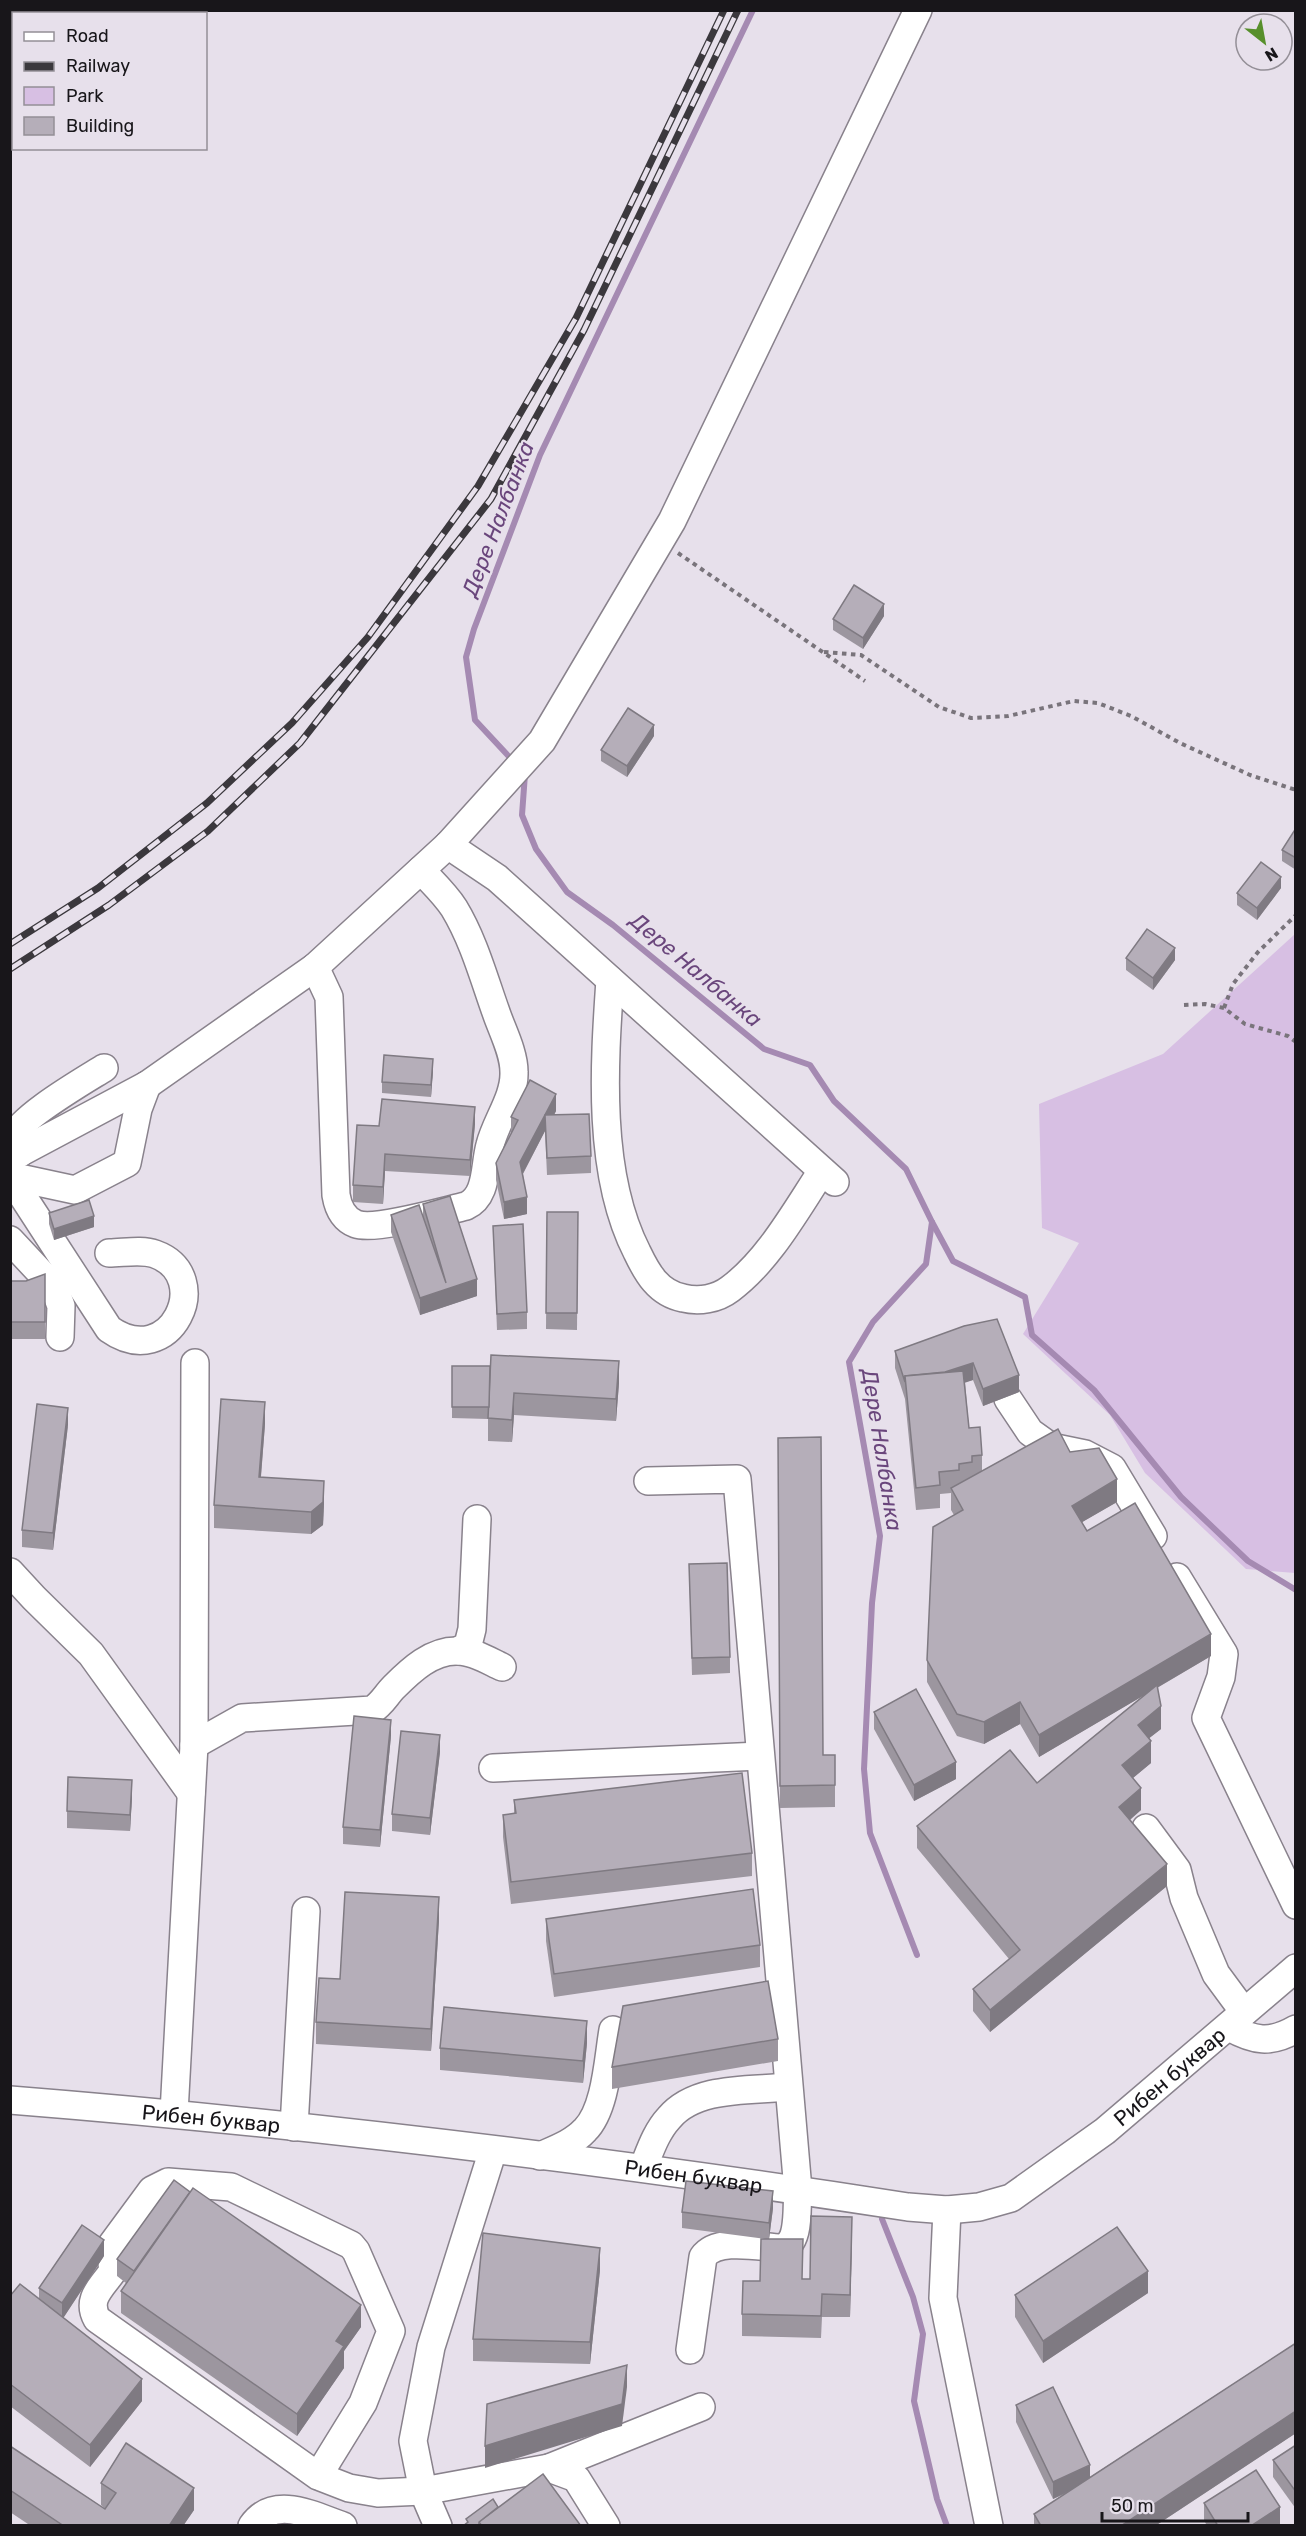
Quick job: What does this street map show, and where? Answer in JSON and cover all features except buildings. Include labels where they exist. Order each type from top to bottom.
[{"type":"street","points":[[15,1185],[147,1085],[315,967],[448,845],[542,741],[677,511],[918,10]]},
{"type":"street","points":[[448,845],[497,878],[829,1177],[775,1242],[730,1289],[718,1296],[691,1300],[665,1291],[652,1280],[624,1227],[608,1145],[605,1051],[610,980]]},
{"type":"street","points":[[315,967],[329,998],[336,1195],[342,1212],[349,1220],[366,1226],[466,1206],[475,1202],[480,1195],[495,1128],[512,1091],[514,1071],[510,1050],[466,932],[453,906],[421,870]]},
{"type":"street","points":[[104,1068],[35,1113],[16,1131],[13,1140],[15,1185],[109,1329],[131,1340],[144,1341],[159,1337],[171,1328],[180,1314],[184,1289],[180,1277],[170,1263],[152,1253],[109,1253]]},
{"type":"street","points":[[15,1185],[75,1190],[127,1163],[138,1109],[147,1085]]},
{"type":"street","points":[[10,1240],[54,1287],[61,1306],[60,1336]]},
{"type":"street","points":[[174,2113],[194,1745],[195,1363]]},
{"type":"street","points":[[1008,1399],[1030,1432],[1051,1447],[1085,1454],[1112,1468],[1224,1654],[1221,1677],[1206,1718],[1296,1905]]},
{"type":"street","points":[[1018,1460],[1051,1447]]},
{"type":"street","points":[[648,1481],[737,1479],[798,2190],[794,2239],[789,2246],[781,2248],[718,2246],[703,2257],[690,2350]]},
{"type":"street","points":[[194,1745],[242,1718],[372,1710],[380,1706],[390,1691],[413,1668],[432,1657],[458,1651],[468,1645],[472,1629],[477,1519]]},
{"type":"street","points":[[10,1572],[22,1600],[91,1654],[191,1792]]},
{"type":"street","points":[[458,1651],[478,1656],[502,1667]]},
{"type":"street","points":[[493,1768],[760,1756]]},
{"type":"street","points":[[1146,1828],[1177,1870],[1184,1898],[1216,1974],[1236,2019],[1248,2038],[1268,2040],[1296,2029]]},
{"type":"street","points":[[294,2127],[306,1911]]},
{"type":"street","name":"Рибен буквар","points":[[10,2100],[174,2113],[493,2150],[643,2168],[947,2211],[979,2207],[1011,2198],[1028,2187],[1105,2131],[1296,1968]]},
{"type":"street","points":[[540,2156],[569,2143],[586,2129],[598,2110],[613,2030]]},
{"type":"street","points":[[643,2168],[659,2132],[669,2117],[685,2104],[707,2095],[788,2087]]},
{"type":"street","points":[[438,2526],[423,2491],[413,2441],[431,2347],[493,2150]]},
{"type":"street","points":[[318,2476],[363,2403],[391,2331],[356,2251],[351,2245],[231,2187],[168,2182],[159,2185],[152,2190],[110,2247],[113,2271],[93,2300],[92,2310],[97,2319],[318,2476],[349,2488],[378,2493],[423,2491],[549,2468],[700,2407]]},
{"type":"street","points":[[947,2211],[943,2298],[989,2526]]},
{"type":"street","points":[[549,2468],[576,2478],[606,2526]]},
{"type":"street","points":[[252,2526],[262,2514],[274,2509],[286,2508],[343,2526]]},
{"type":"path","points":[[660,541],[865,681]]},
{"type":"path","points":[[824,652],[861,655],[939,706],[971,718],[1008,717],[1074,701],[1098,704],[1131,716],[1180,743],[1250,775],[1296,790]]},
{"type":"path","points":[[1224,1008],[1233,984],[1258,952],[1296,915]]},
{"type":"path","points":[[1184,1005],[1205,1004],[1224,1008],[1245,1024],[1288,1036],[1296,1042]]},
{"type":"green space","points":[[1295,934],[1295,1573],[1246,1569],[1145,1473],[1110,1415],[1023,1334],[1079,1243],[1042,1228],[1039,1104],[1163,1054]]},
{"type":"waterway","name":"Дере Налбанка","points":[[514,762],[475,720],[466,657],[474,629],[540,455],[753,10]]},
{"type":"waterway","name":"Дере Налбанка","points":[[525,774],[522,815],[536,849],[567,892],[613,925],[764,1049],[810,1065],[834,1101],[906,1169],[932,1222],[926,1264],[873,1322],[849,1362],[880,1536],[872,1603],[864,1769],[870,1833],[917,1955]]},
{"type":"waterway","points":[[932,1222],[953,1261],[1025,1297],[1032,1335],[1094,1390],[1181,1497],[1248,1561],[1296,1590]]},
{"type":"waterway","points":[[882,2219],[913,2297],[923,2334],[914,2401],[937,2499],[947,2526]]},
{"type":"railway","points":[[10,944],[98,888],[207,803],[292,723],[368,637],[478,486],[576,318],[724,10]]},
{"type":"railway","points":[[10,969],[109,905],[208,831],[300,743],[491,499],[584,330],[738,10]]}]
